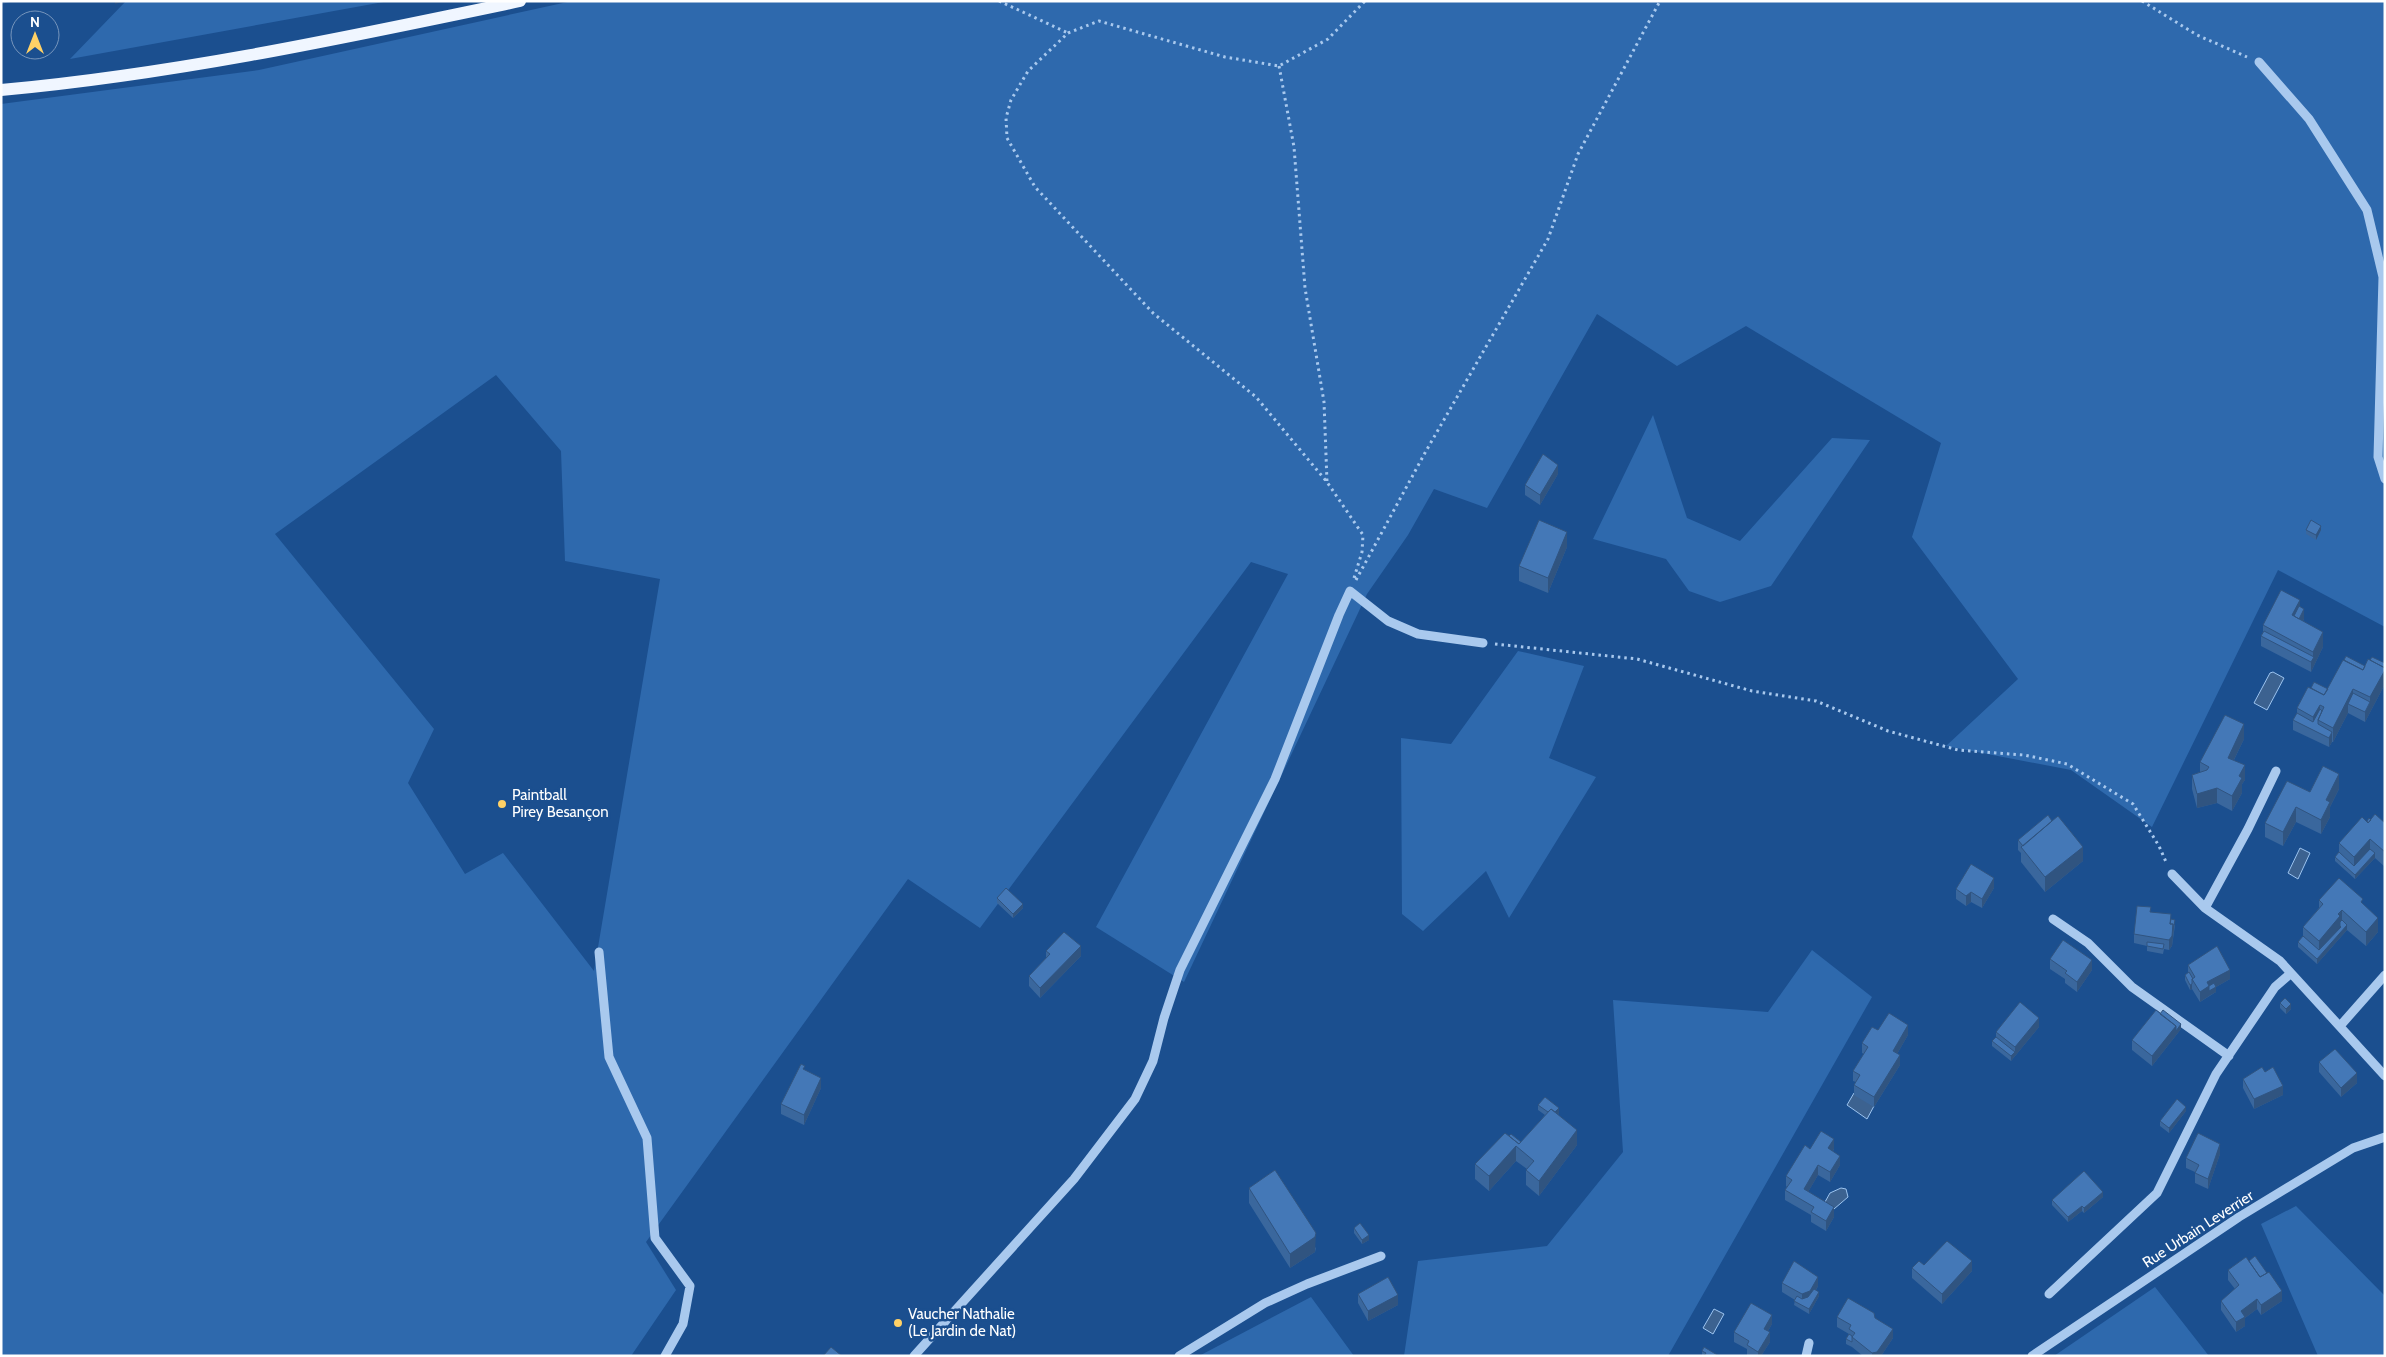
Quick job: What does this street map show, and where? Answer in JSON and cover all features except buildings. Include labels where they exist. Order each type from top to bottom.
[{"type":"main road","points":[[1,90],[178,66],[330,41],[520,1]]},
{"type":"street","points":[[2259,62],[2309,119],[2367,210],[2383,277],[2378,457],[2385,479]]},
{"type":"street","points":[[914,1356],[1074,1179],[1136,1099],[1154,1061],[1164,1018],[1180,970],[1275,779],[1350,591],[1388,621],[1418,634],[1483,642]]},
{"type":"street","points":[[2206,908],[2248,829],[2276,770]]},
{"type":"street","points":[[2172,874],[2206,908],[2280,961],[2385,1076]]},
{"type":"street","points":[[2053,919],[2088,943],[2132,987],[2229,1056]]},
{"type":"street","points":[[599,952],[609,1057],[647,1138],[655,1238],[690,1286],[683,1324],[665,1356]]},
{"type":"street","points":[[2049,1294],[2157,1193],[2216,1074],[2275,987],[2290,974]]},
{"type":"street","points":[[2340,1026],[2385,975]]},
{"type":"street","name":"Rue Urbain Leverrier","points":[[2032,1356],[2238,1217],[2353,1148],[2385,1137]]},
{"type":"street","points":[[1179,1356],[1265,1303],[1307,1284],[1381,1256]]},
{"type":"street","points":[[1806,1356],[1809,1344]]},
{"type":"path","points":[[999,1],[1068,32]]},
{"type":"path","points":[[1350,591],[1362,552],[1363,535],[1327,482],[1256,398],[1153,313],[1035,187],[1007,138],[1006,118],[1011,100],[1028,71],[1068,32],[1099,21],[1225,57],[1279,66],[1328,39],[1365,1]]},
{"type":"path","points":[[1350,591],[1426,451],[1548,239],[1578,154],[1660,1]]},
{"type":"path","points":[[2142,1],[2197,35],[2259,62]]},
{"type":"path","points":[[1279,66],[1294,147],[1305,288],[1324,402],[1327,482]]},
{"type":"path","points":[[1483,642],[1637,659],[1752,691],[1816,701],[1888,731],[1958,750],[2024,755],[2067,764],[2133,804],[2159,846],[2172,874]]},
{"type":"shaded area","points":[[126,1],[389,1],[70,59]]},
{"type":"shaded area","points":[[572,1],[2385,1],[2385,627],[2278,570],[2152,827],[2071,770],[1946,746],[2018,679],[1912,537],[1941,443],[1746,326],[1677,366],[1597,314],[1487,508],[1434,489],[1408,535],[1367,594],[1184,982],[1096,927],[1288,574],[1251,562],[980,928],[908,879],[646,1242],[676,1290],[631,1356],[1,1356],[1,104],[259,70]],"holes":[[[496,375],[561,451],[565,561],[660,579],[594,971],[503,853],[465,874],[408,783],[434,729],[275,534]]]},
{"type":"shaded area","points":[[1653,415],[1687,518],[1740,541],[1832,438],[1870,440],[1771,586],[1720,602],[1689,591],[1666,559],[1593,539]]},
{"type":"shaded area","points":[[1518,651],[1584,666],[1549,758],[1596,777],[1509,918],[1486,871],[1423,931],[1402,914],[1401,738],[1451,744]]},
{"type":"shaded area","points":[[2273,672],[2284,678],[2267,710],[2254,703],[2270,673]]},
{"type":"shaded area","points":[[2300,848],[2310,853],[2298,879],[2288,873]]},
{"type":"shaded area","points":[[1812,950],[1872,997],[1668,1356],[1404,1356],[1418,1261],[1547,1246],[1623,1152],[1613,1000],[1768,1012]]},
{"type":"shaded area","points":[[1854,1093],[1874,1106],[1867,1119],[1847,1105]]},
{"type":"shaded area","points":[[1841,1188],[1846,1189],[1848,1197],[1834,1209],[1825,1202],[1830,1193]]},
{"type":"shaded area","points":[[2296,1206],[2385,1296],[2385,1356],[2318,1356],[2261,1224]]},
{"type":"shaded area","points":[[2155,1287],[2209,1356],[2054,1356]]},
{"type":"shaded area","points":[[1311,1297],[1354,1356],[1199,1356]]},
{"type":"shaded area","points":[[1714,1309],[1724,1314],[1713,1334],[1703,1328]]},
{"type":"place","name":"Paintball Pirey Besançon","points":[[502,804]]},
{"type":"place","name":"Vaucher Nathalie (Le Jardin de Nat)","points":[[898,1323]]}]
